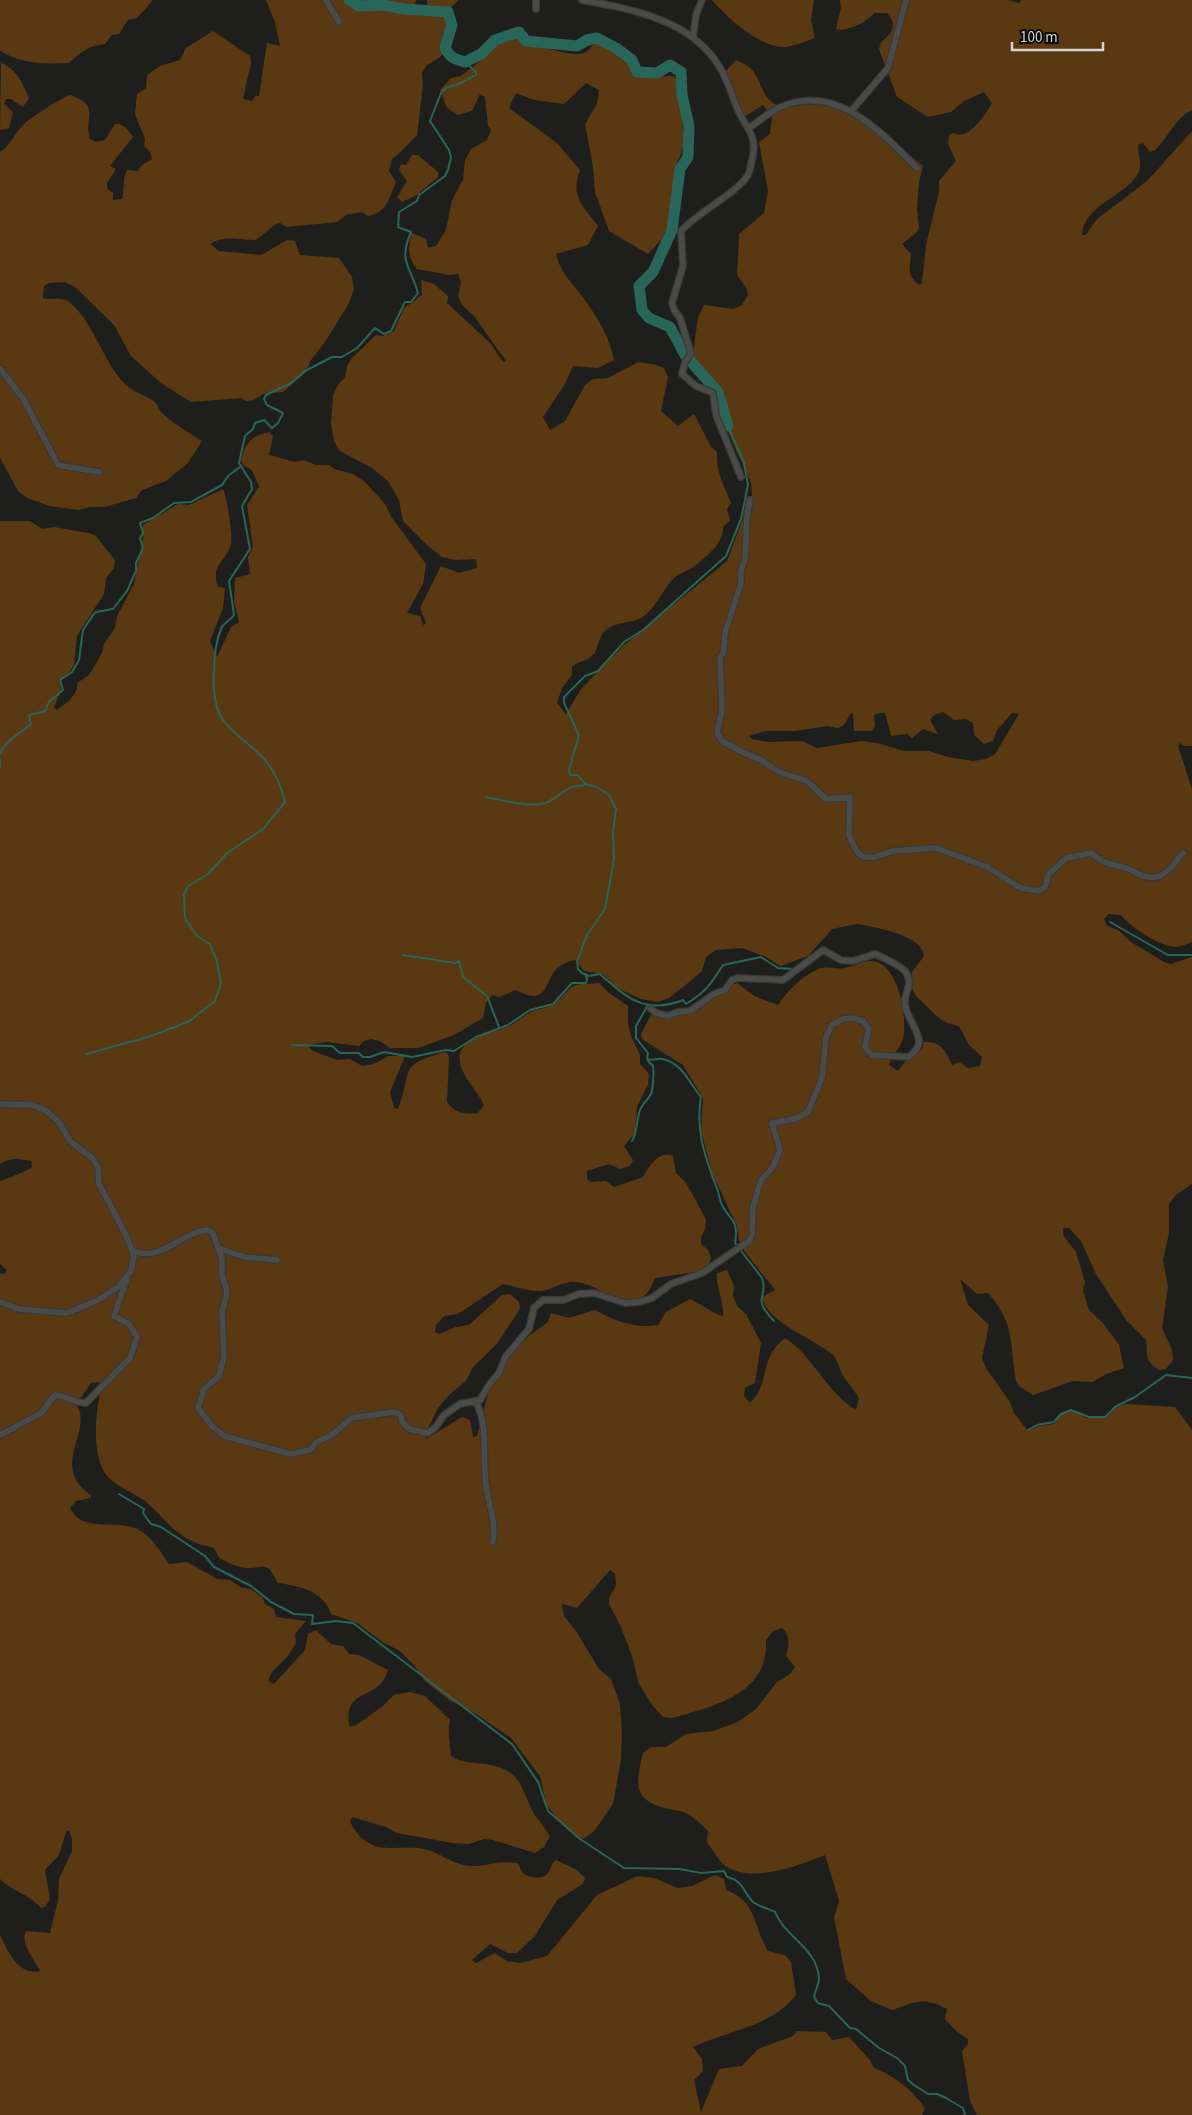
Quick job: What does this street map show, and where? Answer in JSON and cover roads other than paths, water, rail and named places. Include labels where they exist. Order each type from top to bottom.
[{"type":"street","points":[[326,0],[339,22]]},
{"type":"street","points":[[536,0],[536,9]]},
{"type":"street","points":[[582,0],[654,17],[693,37],[705,47],[720,67],[729,84],[734,102],[755,142],[747,176],[690,221],[681,231],[683,266],[672,304],[680,318],[691,353],[685,362],[682,374],[696,386],[713,393],[716,415],[741,477]]},
{"type":"street","points":[[693,37],[697,10],[702,0]]},
{"type":"street","points":[[852,110],[888,68],[906,0]]},
{"type":"street","points":[[749,128],[781,106],[803,101],[824,102],[852,110],[885,136],[917,168]]},
{"type":"street","points":[[0,369],[23,398],[58,465],[99,472]]},
{"type":"street","points":[[750,500],[747,517],[746,559],[741,571],[741,583],[725,633],[724,650],[720,659],[722,709],[717,733],[722,741],[761,760],[779,772],[807,781],[826,799],[850,797],[849,836],[857,852],[863,857],[868,858],[893,851],[936,848],[987,867],[1021,888],[1039,891],[1044,887],[1048,875],[1066,858],[1091,853],[1100,862],[1130,870],[1145,877],[1154,878],[1169,872],[1183,853]]},
{"type":"street","points":[[134,1251],[142,1253],[167,1249],[198,1232],[206,1230],[214,1234],[222,1259],[222,1276],[227,1293],[222,1312],[223,1363],[219,1376],[204,1389],[198,1408],[212,1426],[224,1436],[283,1452],[300,1453],[333,1434],[347,1420],[356,1416],[394,1412],[401,1415],[402,1422],[409,1429],[428,1433],[433,1431],[444,1415],[455,1407],[460,1404],[476,1402],[483,1397],[488,1385],[497,1377],[506,1356],[529,1329],[534,1308],[543,1300],[563,1300],[578,1294],[594,1293],[625,1303],[640,1302],[652,1298],[671,1284],[702,1273],[749,1241],[752,1236],[753,1207],[761,1180],[773,1167],[780,1150],[772,1124],[796,1119],[808,1112],[822,1078],[827,1031],[837,1020],[853,1018],[863,1021],[869,1029],[865,1046],[872,1055],[909,1057],[918,1047],[919,1041],[917,1033],[908,1019],[905,1005],[910,988],[906,972],[899,965],[875,954],[853,961],[841,960],[823,950],[783,980],[737,978],[725,990],[714,994],[690,1011],[678,1012],[668,1016],[656,1013],[651,1009]]},
{"type":"street","points":[[0,1104],[32,1105],[45,1110],[59,1122],[70,1141],[92,1158],[98,1167],[99,1184],[134,1251],[134,1266],[114,1316],[129,1324],[138,1336],[130,1358],[86,1403],[79,1403],[66,1396],[55,1395],[41,1413],[0,1435]]},
{"type":"street","points":[[218,1248],[244,1257],[277,1260]]},
{"type":"street","points":[[0,1302],[19,1310],[67,1313],[98,1300],[118,1287],[128,1277]]},
{"type":"street","points":[[476,1402],[483,1420],[484,1466],[486,1486],[493,1512],[493,1542]]},
{"type":"waterway","points":[[349,0],[359,6],[383,5],[404,9],[448,12],[452,25],[445,48],[453,58],[465,62],[481,54],[495,40],[519,32],[526,41],[577,46],[587,40],[597,38],[616,48],[632,60],[637,72],[657,73],[670,65],[681,72],[682,95],[689,126],[688,157],[680,169],[672,230],[653,272],[639,286],[642,310],[649,318],[670,327],[685,355],[718,392],[728,426]]},
{"type":"waterway","points":[[86,1054],[148,1037],[188,1022],[215,1001],[221,984],[217,962],[210,944],[197,936],[185,918],[184,895],[188,886],[208,874],[227,853],[263,829],[285,802],[279,783],[269,765],[224,721],[219,713],[214,690],[215,655],[218,639],[222,627],[234,615],[229,581],[250,549],[242,506],[252,489],[251,482],[239,463],[245,436],[253,429],[255,423],[264,420],[272,428],[278,423],[283,413],[267,405],[264,399],[266,395],[291,383],[305,371],[332,357],[342,357],[357,348],[375,328],[384,334],[391,331],[405,302],[411,302],[418,293],[405,257],[405,250],[411,232],[398,227],[399,212],[417,201],[419,195],[445,176],[448,170],[451,157],[449,150],[430,121],[441,93],[447,87],[457,85],[476,75],[476,72],[465,62]]},
{"type":"waterway","points":[[728,426],[744,463],[748,485],[741,519],[726,556],[643,630],[624,642],[598,671],[585,676],[564,697],[564,703],[579,735],[569,770],[570,775],[578,775],[585,784],[597,787],[609,795],[616,809],[613,832],[614,859],[605,909],[587,935],[577,961],[578,969],[582,973],[589,976],[600,974],[637,1002],[658,1006],[683,1000],[686,1004],[699,996],[723,965],[761,957],[778,968],[794,969]]},
{"type":"waterway","points":[[0,754],[9,741],[31,724],[29,715],[45,711],[49,702],[63,690],[60,680],[72,672],[79,660],[83,630],[93,615],[96,612],[113,609],[127,591],[143,548],[140,538],[143,533],[140,523],[153,518],[174,503],[191,502],[222,485],[228,476],[240,467]]},
{"type":"waterway","points":[[0,759],[0,767]]},
{"type":"waterway","points":[[486,797],[531,805],[545,803],[567,789],[585,784]]},
{"type":"waterway","points":[[1110,922],[1168,955],[1192,955]]},
{"type":"waterway","points":[[403,955],[455,963],[459,961],[463,977],[487,996],[499,1027]]},
{"type":"waterway","points":[[292,1045],[332,1046],[340,1053],[359,1053],[363,1057],[370,1057],[384,1052],[412,1057],[446,1050],[454,1051],[476,1037],[508,1025],[530,1010],[553,1004],[572,983],[586,983],[585,974]]},
{"type":"waterway","points":[[648,1005],[636,1026],[636,1038],[648,1053],[647,1059],[662,1059],[675,1065],[685,1074],[701,1097],[699,1121],[709,1168],[722,1205],[735,1225],[735,1243],[762,1278],[764,1285],[763,1306],[774,1321]]},
{"type":"waterway","points":[[632,1141],[640,1110],[652,1092],[653,1066],[648,1061]]},
{"type":"waterway","points":[[1028,1430],[1037,1425],[1054,1422],[1061,1414],[1071,1410],[1089,1417],[1105,1417],[1115,1407],[1135,1397],[1166,1375],[1192,1378]]},
{"type":"waterway","points":[[119,1494],[144,1509],[143,1513],[151,1524],[161,1527],[205,1556],[214,1567],[251,1586],[271,1602],[294,1614],[313,1615],[312,1624],[336,1621],[353,1623],[512,1744],[538,1782],[548,1811],[580,1839],[624,1868],[680,1869],[701,1873],[724,1871],[727,1877],[740,1884],[753,1902],[775,1912],[786,1929],[813,1959],[819,1978],[814,1997],[818,2003],[829,2006],[850,2028],[856,2029],[879,2048],[897,2058],[905,2066],[908,2080],[914,2085],[928,2094],[937,2094],[946,2098],[963,2108],[965,2115]]}]
